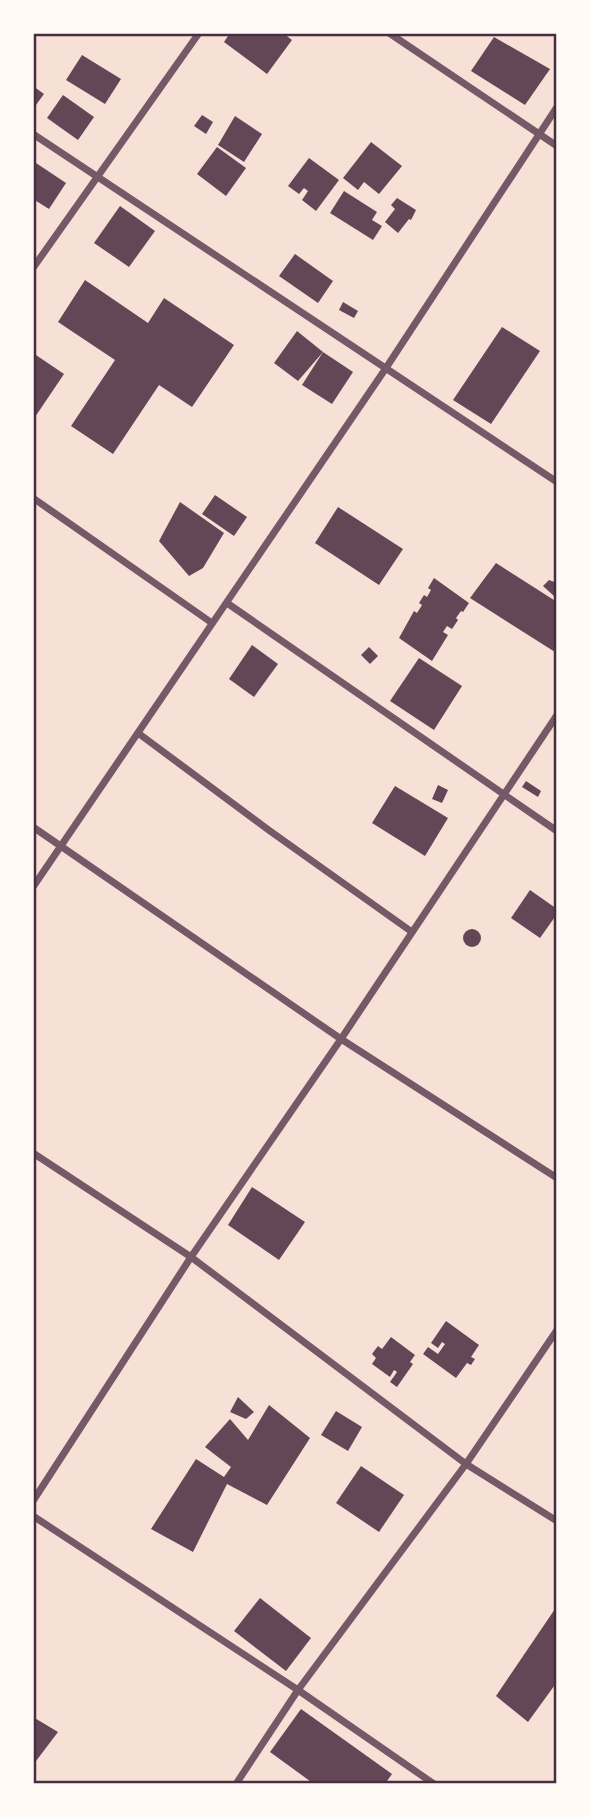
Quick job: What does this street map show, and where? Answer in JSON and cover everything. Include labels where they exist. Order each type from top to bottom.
[{"type":"street","points":[[33,268],[199,33]]},
{"type":"street","points":[[390,33],[557,146]]},
{"type":"street","points":[[33,887],[386,368],[557,107]]},
{"type":"street","points":[[33,134],[557,482]]},
{"type":"street","points":[[33,498],[212,623]]},
{"type":"street","points":[[227,603],[557,831]]},
{"type":"street","points":[[33,1501],[191,1257],[341,1039],[557,715]]},
{"type":"street","points":[[138,733],[412,932]]},
{"type":"street","points":[[33,827],[341,1039],[557,1178]]},
{"type":"street","points":[[33,1153],[191,1257],[466,1464],[557,1521]]},
{"type":"street","points":[[236,1784],[298,1690],[466,1464],[557,1330]]},
{"type":"street","points":[[33,1516],[298,1690],[434,1784]]},
{"type":"building","points":[[230,33],[283,33],[292,40],[267,74],[224,42]]},
{"type":"building","points":[[494,37],[550,69],[525,105],[471,71]]},
{"type":"building","points":[[82,55],[121,79],[105,104],[66,80]]},
{"type":"building","points":[[33,86],[44,94],[33,109]]},
{"type":"building","points":[[63,95],[94,117],[78,140],[47,118]]},
{"type":"building","points":[[202,115],[213,122],[206,134],[194,126]]},
{"type":"building","points":[[235,116],[262,134],[244,162],[218,145]]},
{"type":"building","points":[[371,142],[402,166],[379,194],[364,182],[358,190],[343,178]]},
{"type":"building","points":[[217,147],[246,168],[226,196],[197,174]]},
{"type":"building","points":[[309,158],[339,180],[316,211],[302,200],[308,191],[304,188],[299,194],[288,186]]},
{"type":"building","points":[[33,161],[66,183],[49,209],[33,199]]},
{"type":"building","points":[[344,191],[377,212],[372,220],[382,226],[373,240],[330,213]]},
{"type":"building","points":[[397,198],[416,210],[411,220],[409,219],[398,233],[385,222],[395,209],[391,205]]},
{"type":"building","points":[[120,206],[155,231],[129,267],[94,243]]},
{"type":"building","points":[[295,254],[333,281],[318,303],[279,276]]},
{"type":"building","points":[[85,280],[148,323],[164,298],[234,345],[192,407],[159,385],[113,454],[71,426],[115,360],[58,322]]},
{"type":"building","points":[[343,302],[358,311],[354,318],[339,310]]},
{"type":"building","points":[[502,327],[540,351],[491,424],[453,400]]},
{"type":"building","points":[[297,331],[323,352],[298,381],[274,363]]},
{"type":"building","points":[[323,352],[353,372],[332,404],[302,385]]},
{"type":"building","points":[[33,353],[64,374],[33,420]]},
{"type":"building","points":[[215,495],[247,517],[234,536],[202,514]]},
{"type":"building","points":[[180,502],[224,533],[203,568],[189,576],[159,541]]},
{"type":"building","points":[[338,507],[403,549],[379,585],[315,543]]},
{"type":"building","points":[[496,563],[557,602],[555,652],[470,598]]},
{"type":"building","points":[[434,578],[469,603],[456,618],[458,620],[452,629],[447,626],[443,632],[448,635],[432,661],[399,638],[414,611],[417,613],[422,605],[419,603],[424,595],[427,597],[431,590],[428,588]]},
{"type":"building","points":[[549,580],[557,583],[555,597],[543,586]]},
{"type":"building","points":[[252,645],[278,664],[254,697],[229,679]]},
{"type":"building","points":[[369,647],[378,656],[370,664],[361,655]]},
{"type":"building","points":[[419,658],[462,686],[434,730],[390,701]]},
{"type":"building","points":[[526,781],[541,791],[538,797],[522,787]]},
{"type":"building","points":[[438,785],[448,790],[442,803],[432,799]]},
{"type":"building","points":[[395,786],[448,818],[425,856],[372,823]]},
{"type":"building","points":[[530,890],[557,909],[557,914],[540,938],[511,918]]},
{"type":"building","points":[[472,929],[478,932],[481,938],[478,944],[472,947],[466,944],[463,938],[466,932]]},
{"type":"building","points":[[252,1187],[305,1222],[279,1260],[228,1225]]},
{"type":"building","points":[[446,1321],[479,1345],[471,1357],[475,1359],[471,1365],[467,1363],[456,1378],[423,1354],[428,1347],[438,1354],[445,1344],[442,1342],[438,1348],[431,1343]]},
{"type":"building","points":[[391,1337],[415,1355],[410,1362],[413,1364],[397,1387],[390,1382],[397,1372],[394,1370],[390,1377],[372,1364],[376,1358],[372,1354],[378,1346],[382,1349]]},
{"type":"building","points":[[238,1397],[254,1412],[246,1419],[230,1412]]},
{"type":"building","points":[[269,1405],[310,1438],[267,1505],[227,1484],[193,1552],[151,1529],[196,1459],[224,1477],[231,1467],[205,1447],[230,1419],[248,1440]]},
{"type":"building","points":[[336,1411],[362,1427],[348,1451],[321,1435]]},
{"type":"building","points":[[361,1466],[404,1495],[379,1532],[336,1503]]},
{"type":"building","points":[[260,1598],[311,1638],[286,1671],[234,1631]]},
{"type":"building","points":[[557,1606],[557,1682],[528,1722],[496,1696]]},
{"type":"building","points":[[301,1709],[392,1774],[385,1784],[314,1784],[270,1752]]},
{"type":"building","points":[[33,1717],[58,1732],[33,1765]]}]
